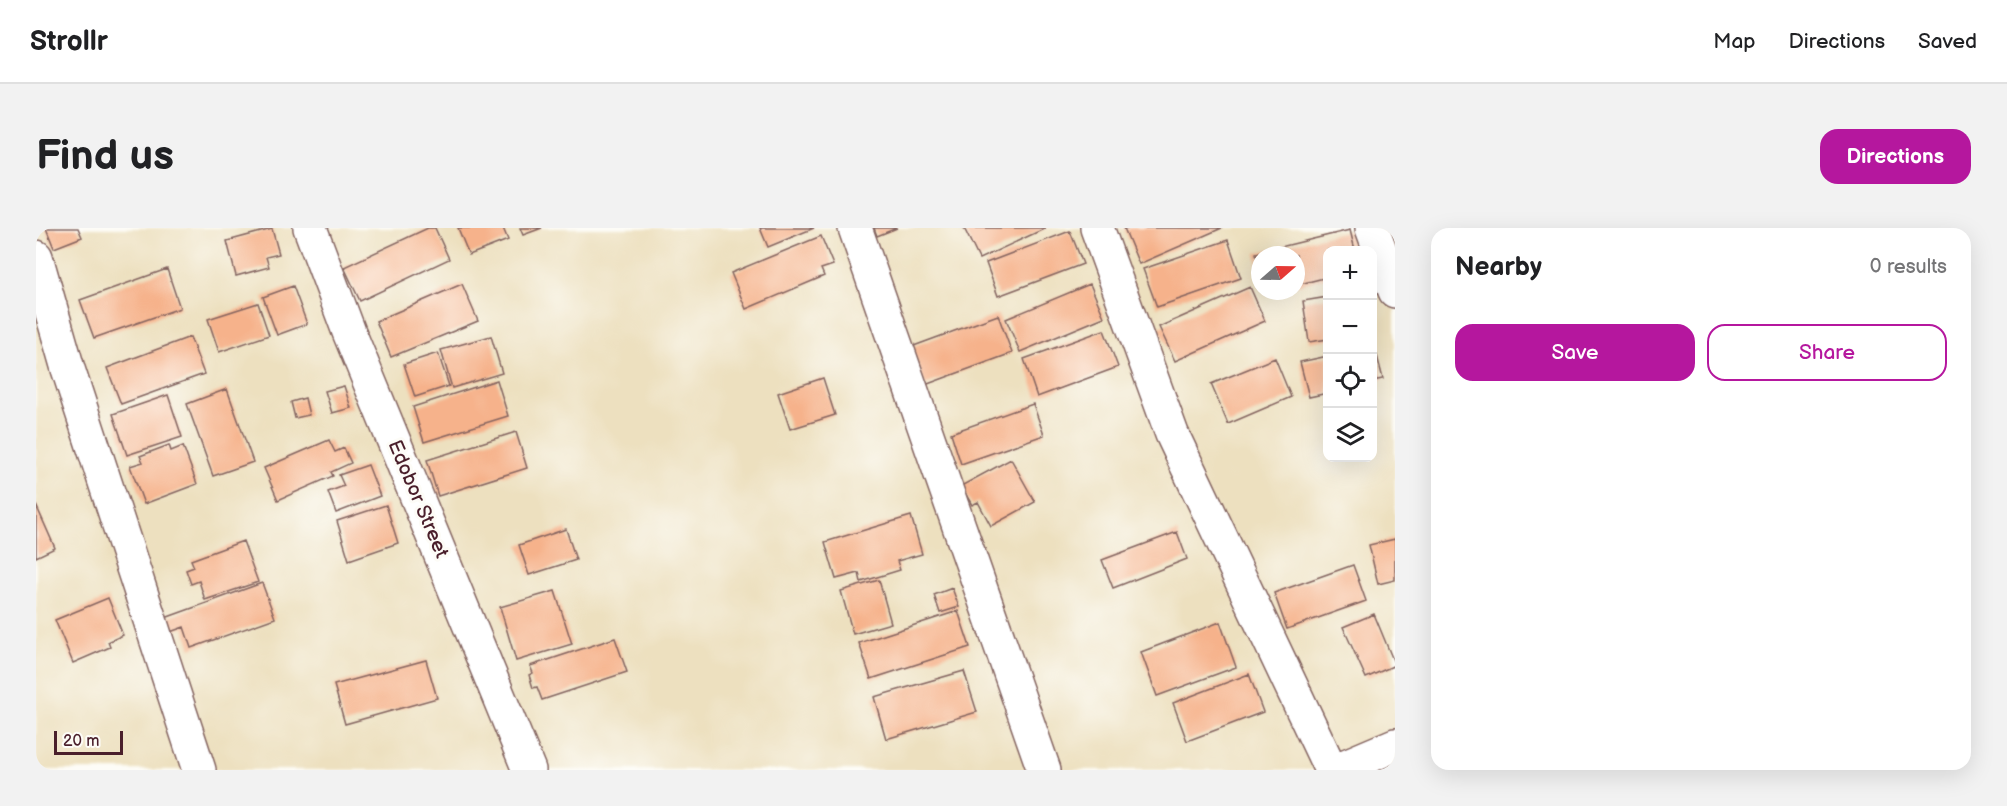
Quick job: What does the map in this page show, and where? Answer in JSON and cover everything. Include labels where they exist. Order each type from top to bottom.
[{"type":"street","name":"Edobor Street","points":[[310,228],[349,332],[529,770]]},
{"type":"street","points":[[855,228],[1044,770]]},
{"type":"street","points":[[1097,228],[1172,434],[1331,770]]},
{"type":"street","points":[[1372,228],[1395,291]]},
{"type":"street","points":[[36,257],[68,369],[199,770]]},
{"type":"street","points":[[1336,770],[1395,745]]},
{"type":"building","points":[[46,228],[78,228],[82,237],[54,248]]},
{"type":"building","points":[[428,228],[435,228],[449,259],[360,301],[344,267]]},
{"type":"building","points":[[458,228],[503,228],[508,240],[469,255]]},
{"type":"building","points":[[520,228],[542,228],[523,235]]},
{"type":"building","points":[[760,228],[814,228],[768,247]]},
{"type":"building","points":[[874,228],[897,228],[877,236]]},
{"type":"building","points":[[964,228],[1046,228],[979,259]]},
{"type":"building","points":[[1124,228],[1222,228],[1139,264]]},
{"type":"building","points":[[272,229],[279,254],[266,257],[269,267],[236,276],[227,241]]},
{"type":"building","points":[[1350,230],[1354,246],[1323,246],[1323,278],[1305,283],[1305,246],[1285,246]]},
{"type":"building","points":[[1070,231],[1083,264],[998,296],[986,263]]},
{"type":"building","points":[[821,236],[833,265],[821,269],[824,276],[746,309],[731,273]]},
{"type":"building","points":[[1228,240],[1241,278],[1157,307],[1143,269]]},
{"type":"building","points":[[167,269],[180,308],[94,338],[80,300]]},
{"type":"building","points":[[462,284],[478,321],[391,357],[376,321]]},
{"type":"building","points":[[1090,284],[1104,317],[1020,352],[1006,319]]},
{"type":"building","points":[[293,286],[307,324],[277,335],[263,297]]},
{"type":"building","points":[[1250,287],[1251,300],[1256,300],[1265,321],[1175,361],[1159,327]]},
{"type":"building","points":[[1323,298],[1323,340],[1309,342],[1303,301]]},
{"type":"building","points":[[258,303],[269,335],[219,352],[208,319]]},
{"type":"building","points":[[998,315],[1012,353],[925,385],[911,347]]},
{"type":"building","points":[[1104,330],[1118,367],[1037,397],[1024,359]]},
{"type":"building","points":[[491,336],[502,373],[452,388],[441,350]]},
{"type":"building","points":[[190,337],[204,374],[121,404],[107,368]]},
{"type":"building","points":[[438,353],[449,386],[415,397],[404,364]]},
{"type":"building","points":[[1377,356],[1383,379],[1377,380]]},
{"type":"building","points":[[1323,357],[1323,394],[1309,397],[1300,362]]},
{"type":"building","points":[[1275,358],[1291,397],[1228,424],[1211,384]]},
{"type":"building","points":[[823,378],[835,415],[790,429],[778,393]]},
{"type":"building","points":[[497,380],[508,416],[424,442],[413,407]]},
{"type":"building","points":[[344,386],[351,408],[332,413],[325,391]]},
{"type":"building","points":[[227,389],[253,462],[213,476],[187,404]]},
{"type":"building","points":[[168,395],[182,437],[127,455],[113,414]]},
{"type":"building","points":[[305,398],[309,415],[295,418],[291,402]]},
{"type":"building","points":[[1033,404],[1044,435],[961,464],[951,433]]},
{"type":"building","points":[[516,432],[527,468],[438,496],[427,460]]},
{"type":"building","points":[[329,440],[335,452],[344,448],[351,463],[331,472],[333,476],[278,500],[264,468]]},
{"type":"building","points":[[169,445],[171,451],[183,446],[197,484],[144,504],[130,466],[143,462],[140,456]]},
{"type":"building","points":[[1011,459],[1035,502],[991,526],[978,502],[972,505],[961,486]]},
{"type":"building","points":[[368,465],[380,496],[336,513],[328,492],[344,486],[339,475]]},
{"type":"building","points":[[36,505],[55,548],[36,557]]},
{"type":"building","points":[[386,505],[398,543],[349,560],[337,521]]},
{"type":"building","points":[[911,516],[922,554],[897,561],[900,570],[861,582],[859,573],[836,579],[825,542]]},
{"type":"building","points":[[566,529],[576,560],[529,575],[519,545]]},
{"type":"building","points":[[1177,532],[1187,559],[1113,588],[1102,560]]},
{"type":"building","points":[[1395,539],[1395,580],[1378,584],[1369,545]]},
{"type":"building","points":[[243,541],[258,582],[205,600],[199,581],[191,584],[186,570],[194,567],[191,560]]},
{"type":"building","points":[[1353,565],[1366,601],[1287,629],[1274,593]]},
{"type":"building","points":[[879,580],[891,623],[853,634],[841,591]]},
{"type":"building","points":[[262,583],[275,618],[191,648],[184,627],[170,632],[165,618]]},
{"type":"building","points":[[952,588],[959,607],[940,613],[934,595]]},
{"type":"building","points":[[555,591],[572,644],[516,661],[500,607]]},
{"type":"building","points":[[108,598],[123,635],[108,642],[110,647],[73,663],[55,620]]},
{"type":"building","points":[[958,611],[970,647],[871,679],[859,643]]},
{"type":"building","points":[[1374,614],[1395,665],[1366,678],[1343,627]]},
{"type":"building","points":[[1220,622],[1236,667],[1157,696],[1141,652]]},
{"type":"building","points":[[615,638],[627,672],[542,700],[537,687],[533,688],[529,675],[533,673],[530,666]]},
{"type":"building","points":[[426,660],[437,698],[345,724],[334,685]]},
{"type":"building","points":[[964,671],[977,712],[886,739],[874,697]]},
{"type":"building","points":[[1249,674],[1263,712],[1187,741],[1173,703]]}]
